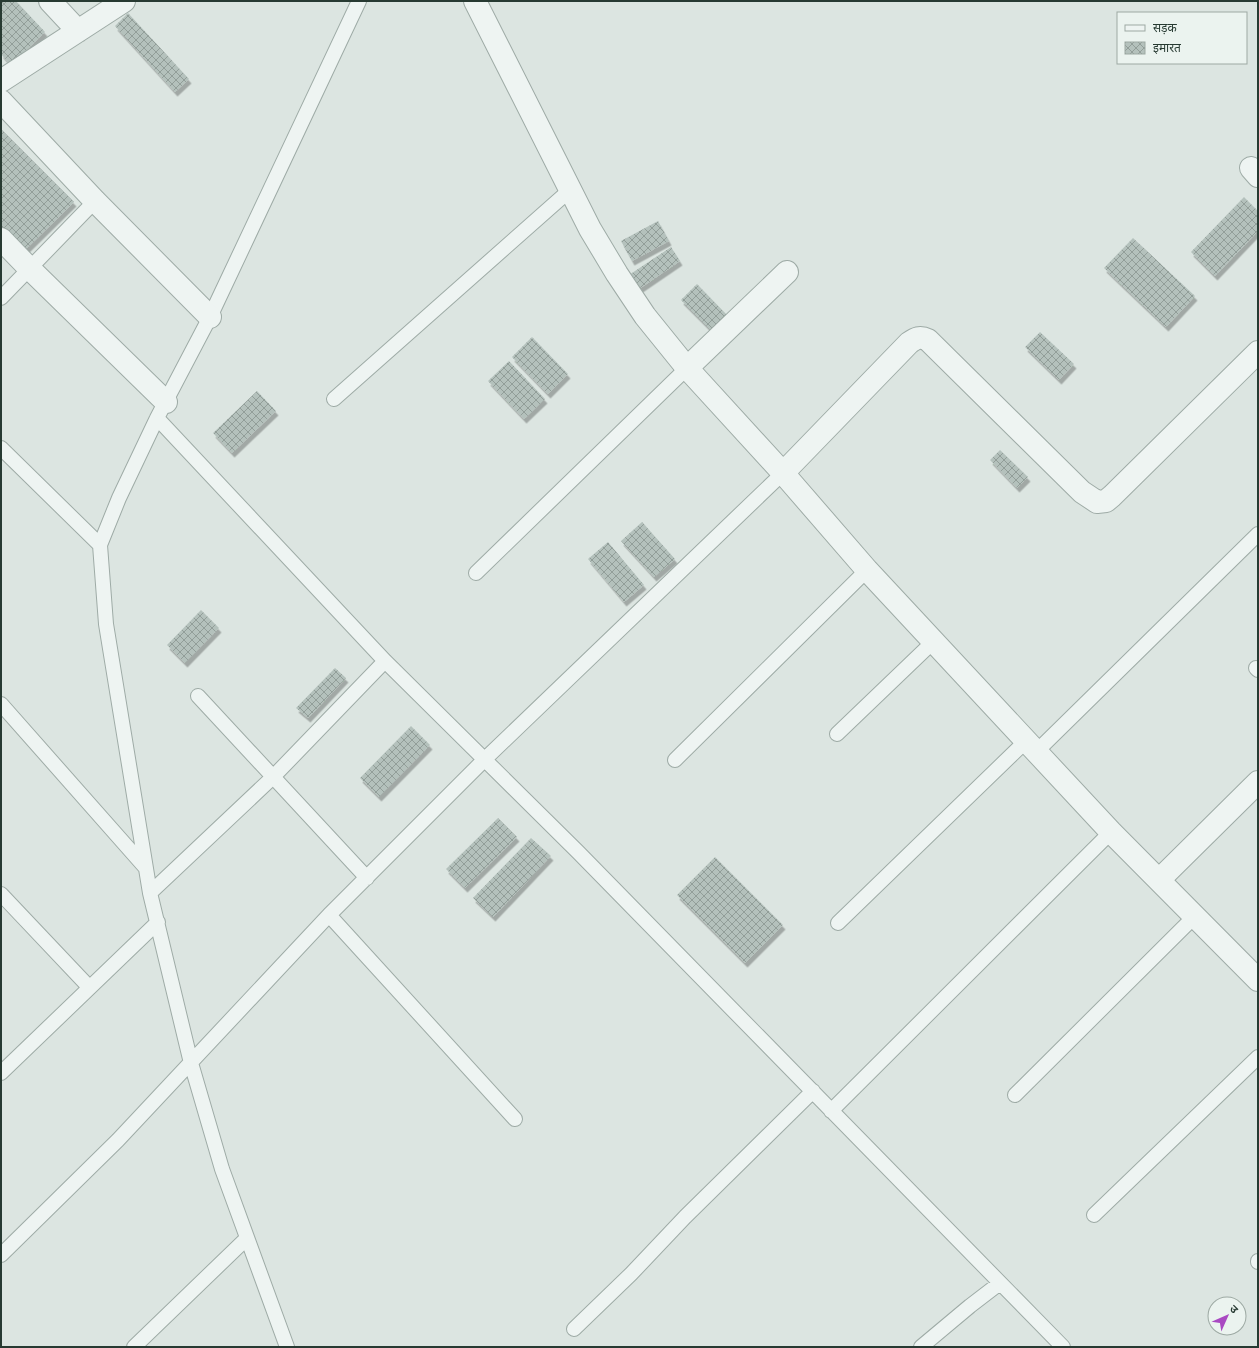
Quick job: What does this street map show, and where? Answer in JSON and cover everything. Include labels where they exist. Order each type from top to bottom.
[{"type":"street","points":[[50,1],[78,31]]},
{"type":"street","points":[[1,81],[124,1]]},
{"type":"street","points":[[475,1],[590,229],[617,274],[646,316],[687,368],[933,642],[1111,832],[1258,980]]},
{"type":"street","points":[[1,101],[95,201],[210,317]]},
{"type":"street","points":[[1,239],[162,410]]},
{"type":"street","points":[[687,368],[787,272]]},
{"type":"street","points":[[782,473],[909,343],[922,337],[928,340],[1082,492],[1097,502],[1106,501],[1258,352]]},
{"type":"street","points":[[1159,880],[1258,782]]},
{"type":"lane","points":[[287,1347],[222,1169],[191,1063],[150,893],[106,624],[100,546],[119,498],[210,317],[360,1]]},
{"type":"lane","points":[[334,399],[570,190]]},
{"type":"lane","points":[[1,298],[95,201]]},
{"type":"lane","points":[[476,573],[687,368]]},
{"type":"lane","points":[[162,410],[385,661],[578,852],[1063,1347]]},
{"type":"lane","points":[[1,448],[100,546]]},
{"type":"lane","points":[[1,1256],[113,1145],[329,915],[485,760],[782,473]]},
{"type":"lane","points":[[838,923],[1031,747],[1258,534]]},
{"type":"lane","points":[[675,760],[867,570]]},
{"type":"lane","points":[[838,734],[933,642]]},
{"type":"lane","points":[[150,893],[273,777],[385,661]]},
{"type":"lane","points":[[198,696],[367,878]]},
{"type":"lane","points":[[1,704],[145,867]]},
{"type":"lane","points":[[831,1111],[1111,832]]},
{"type":"lane","points":[[1,894],[89,987]]},
{"type":"lane","points":[[329,915],[515,1119]]},
{"type":"lane","points":[[1015,1095],[1195,916]]},
{"type":"lane","points":[[1,1073],[158,922]]},
{"type":"lane","points":[[1094,1215],[1258,1057]]},
{"type":"lane","points":[[574,1329],[631,1274],[685,1216],[813,1091]]},
{"type":"lane","points":[[134,1347],[247,1238]]},
{"type":"lane","points":[[921,1347],[1000,1283]]},
{"type":"building","points":[[1,1],[16,1],[45,32],[11,65],[1,54]]},
{"type":"building","points":[[128,13],[189,79],[175,92],[115,26]]},
{"type":"building","points":[[1,129],[74,202],[24,251],[1,229]]},
{"type":"building","points":[[1244,197],[1258,211],[1258,231],[1215,276],[1191,252]]},
{"type":"building","points":[[658,221],[669,241],[632,261],[621,241]]},
{"type":"building","points":[[1133,238],[1195,296],[1166,327],[1104,268]]},
{"type":"building","points":[[671,247],[680,261],[639,289],[629,275]]},
{"type":"building","points":[[697,284],[729,317],[714,333],[681,300]]},
{"type":"building","points":[[1040,332],[1074,364],[1059,380],[1025,347]]},
{"type":"building","points":[[532,337],[568,374],[548,394],[512,357]]},
{"type":"building","points":[[509,361],[545,399],[524,419],[488,381]]},
{"type":"building","points":[[257,391],[276,411],[232,453],[213,433]]},
{"type":"building","points":[[1000,450],[1028,477],[1017,488],[990,460]]},
{"type":"building","points":[[642,522],[675,559],[654,577],[621,541]]},
{"type":"building","points":[[608,542],[644,585],[624,602],[588,559]]},
{"type":"building","points":[[201,610],[219,628],[185,663],[167,645]]},
{"type":"building","points":[[335,668],[346,678],[308,718],[296,708]]},
{"type":"building","points":[[411,726],[430,745],[379,797],[360,778]]},
{"type":"building","points":[[498,818],[517,837],[465,888],[446,869]]},
{"type":"building","points":[[531,838],[551,856],[493,917],[473,898]]},
{"type":"building","points":[[715,857],[783,925],[745,963],[677,895]]}]
